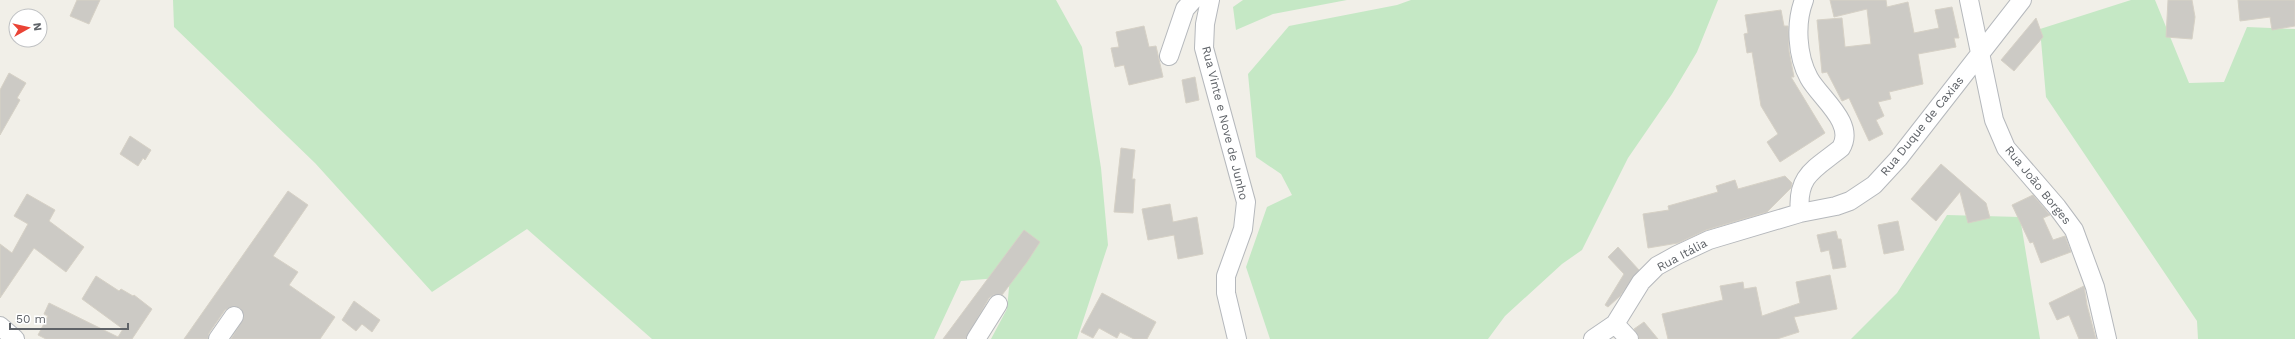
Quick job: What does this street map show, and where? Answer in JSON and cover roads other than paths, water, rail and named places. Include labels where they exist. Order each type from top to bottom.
[{"type":"street","points":[[1169,56],[1185,9],[1193,0]]},
{"type":"street","name":"Rua Vinte e Nove de Junho","points":[[1210,0],[1205,24],[1204,48],[1246,202],[1243,229],[1226,276],[1226,293],[1238,339]]},
{"type":"street","points":[[1800,213],[1799,197],[1802,182],[1841,148],[1846,136],[1840,119],[1808,76],[1800,53],[1798,37],[1800,17],[1804,0]]},
{"type":"street","name":"Rua João Borges","points":[[1969,0],[1979,54],[1994,120],[2006,148],[2057,206],[2074,230],[2095,287],[2107,339]]},
{"type":"street","name":"Rua Duque de Caxias","points":[[1800,213],[1836,206],[1850,201],[1874,185],[1898,159],[2022,0]]},
{"type":"street","name":"Rua Itália","points":[[1593,339],[1615,324],[1641,282],[1657,266],[1709,240],[1800,213]]},
{"type":"street","points":[[976,339],[998,304]]},
{"type":"street","points":[[218,339],[234,316]]},
{"type":"street","points":[[1615,324],[1630,339]]},
{"type":"street","points":[[0,326],[15,339]]}]
